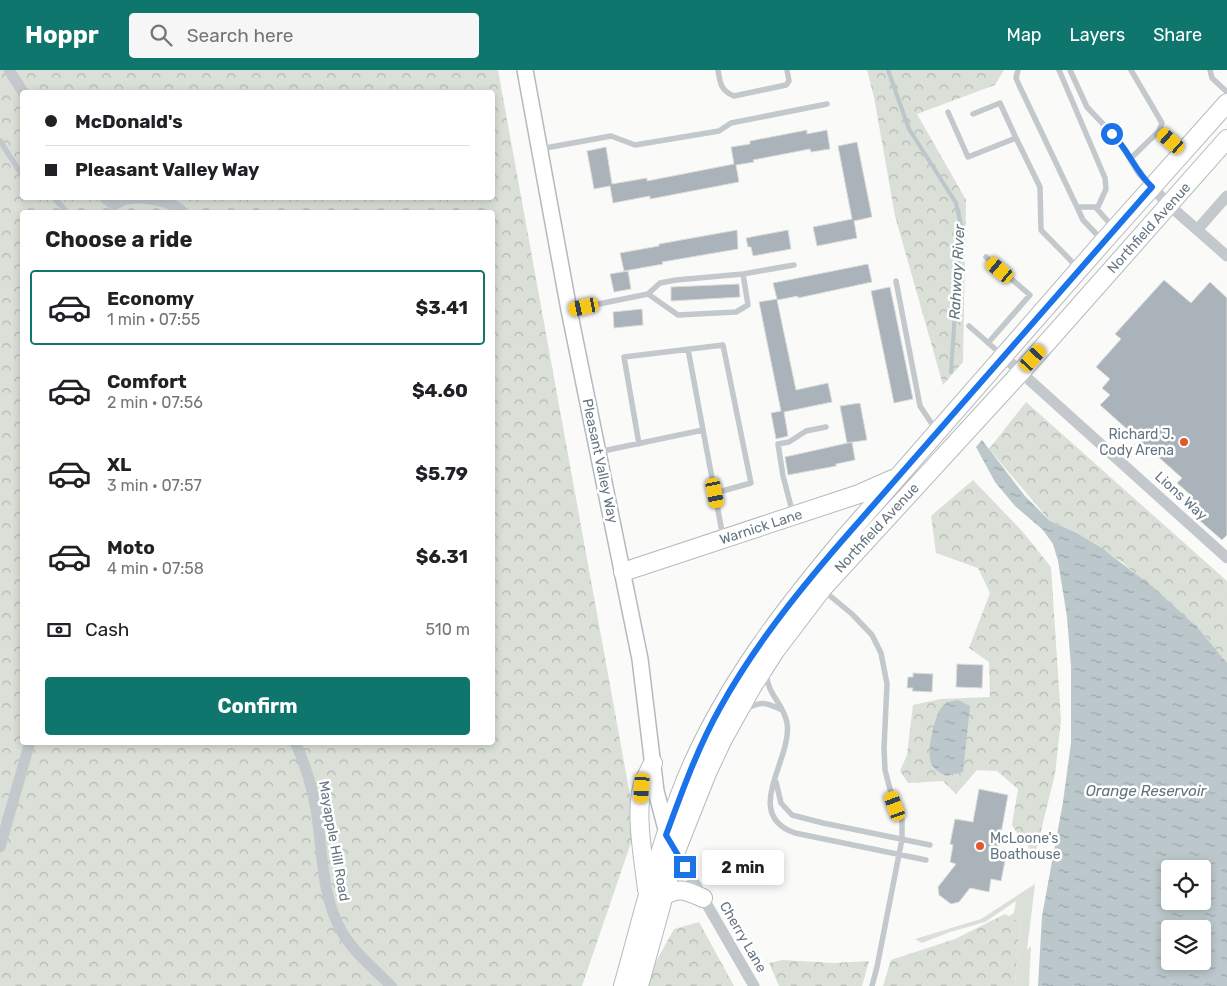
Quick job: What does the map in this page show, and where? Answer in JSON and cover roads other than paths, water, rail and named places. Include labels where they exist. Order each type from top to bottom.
[{"type":"main road","name":"Pleasant Valley Way","points":[[526,70],[569,310],[640,659],[656,791],[666,835],[676,851]]},
{"type":"main road","name":"Northfield Avenue","points":[[639,986],[666,835],[691,766],[720,708],[762,641],[800,590],[1109,235],[1227,103]]},
{"type":"main road","name":"Northfield Avenue","points":[[623,986],[656,898],[707,774],[722,741],[766,664],[822,589],[1021,372],[1227,139]]},
{"type":"main road","name":"Warnick Lane","points":[[623,572],[859,494],[898,477]]},
{"type":"main road","points":[[873,506],[887,518]]},
{"type":"main road","points":[[653,763],[642,788],[640,828],[656,898],[673,890],[686,890],[703,898]]},
{"type":"street","points":[[8,70],[22,90]]},
{"type":"street","points":[[1152,187],[1169,205],[1227,256]]},
{"type":"street","points":[[1197,230],[1227,196]]},
{"type":"street","points":[[109,205],[122,200]]},
{"type":"street","points":[[156,200],[174,204],[180,210]]},
{"type":"street","name":"Lions Way","points":[[1004,357],[1227,558]]},
{"type":"street","points":[[0,847],[29,745]]},
{"type":"street","name":"Mayapple Hill Road","points":[[296,745],[305,768],[317,811],[324,883],[332,912],[342,933],[391,986]]},
{"type":"street","name":"Cherry Lane","points":[[676,851],[754,986]]},
{"type":"lane","points":[[718,70],[721,87],[726,94],[734,96],[786,85],[789,81],[787,70]]},
{"type":"lane","points":[[1018,70],[1016,78],[1076,208],[1083,220],[1109,235]]},
{"type":"lane","points":[[1059,70],[1105,178],[1106,189],[1097,207],[1109,235]]},
{"type":"lane","points":[[1070,70],[1087,107],[1119,141],[1139,174],[1152,187]]},
{"type":"lane","points":[[1130,159],[1159,131],[1162,123],[1131,70]]},
{"type":"lane","points":[[1210,70],[1212,78],[1227,92]]},
{"type":"lane","points":[[974,114],[1000,103],[1040,187],[1042,230],[1080,269]]},
{"type":"lane","points":[[540,149],[611,136],[635,146],[719,131],[731,123],[827,104]]},
{"type":"lane","points":[[948,112],[968,157],[1016,138]]},
{"type":"lane","points":[[1159,131],[1183,152]]},
{"type":"lane","points":[[0,141],[20,172]]},
{"type":"lane","points":[[56,200],[65,210]]},
{"type":"lane","points":[[1076,208],[1097,207]]},
{"type":"lane","points":[[986,257],[1030,295],[988,343]]},
{"type":"lane","points":[[569,310],[648,294],[660,283],[743,274],[794,265]]},
{"type":"lane","points":[[648,294],[678,316],[736,312],[748,305],[743,274]]},
{"type":"lane","points":[[896,281],[920,406],[938,432]]},
{"type":"lane","points":[[969,326],[1004,357]]},
{"type":"lane","points":[[639,444],[624,357],[723,345],[751,483],[715,493]]},
{"type":"lane","points":[[688,349],[724,539]]},
{"type":"lane","points":[[793,516],[783,476],[778,444],[788,442],[806,431],[826,427]]},
{"type":"lane","points":[[598,452],[703,430]]},
{"type":"lane","points":[[822,589],[852,614],[872,635],[882,653],[887,684],[884,748],[885,770],[890,794],[902,820],[902,839],[872,986]]},
{"type":"lane","points":[[766,664],[768,688],[778,701],[785,716],[787,729],[770,796],[774,817],[784,829],[795,833],[926,860]]},
{"type":"lane","points":[[722,741],[743,710],[759,703],[767,703],[782,710]]},
{"type":"lane","points":[[775,780],[781,803],[792,815],[930,845]]},
{"type":"water","name":"Orange Reservoir","points":[[982,440],[1025,496],[1050,521],[1077,533],[1103,549],[1153,587],[1199,629],[1227,663],[1227,986],[1038,986],[1042,916],[1063,802],[1071,743],[1071,667],[1067,617],[1058,561],[1053,544],[1043,530],[1015,506],[995,482],[976,447]]},
{"type":"water","points":[[958,700],[970,706],[963,772],[946,776],[932,765],[930,753],[931,738],[942,707],[947,702]]},
{"type":"waterway","name":"Rahway River","points":[[888,70],[909,129],[956,203],[961,225],[951,372]]},
{"type":"place","name":"Richard J. Cody Arena","points":[[1184,442]]},
{"type":"place","name":"McLoone's Boathouse","points":[[980,846]]}]
